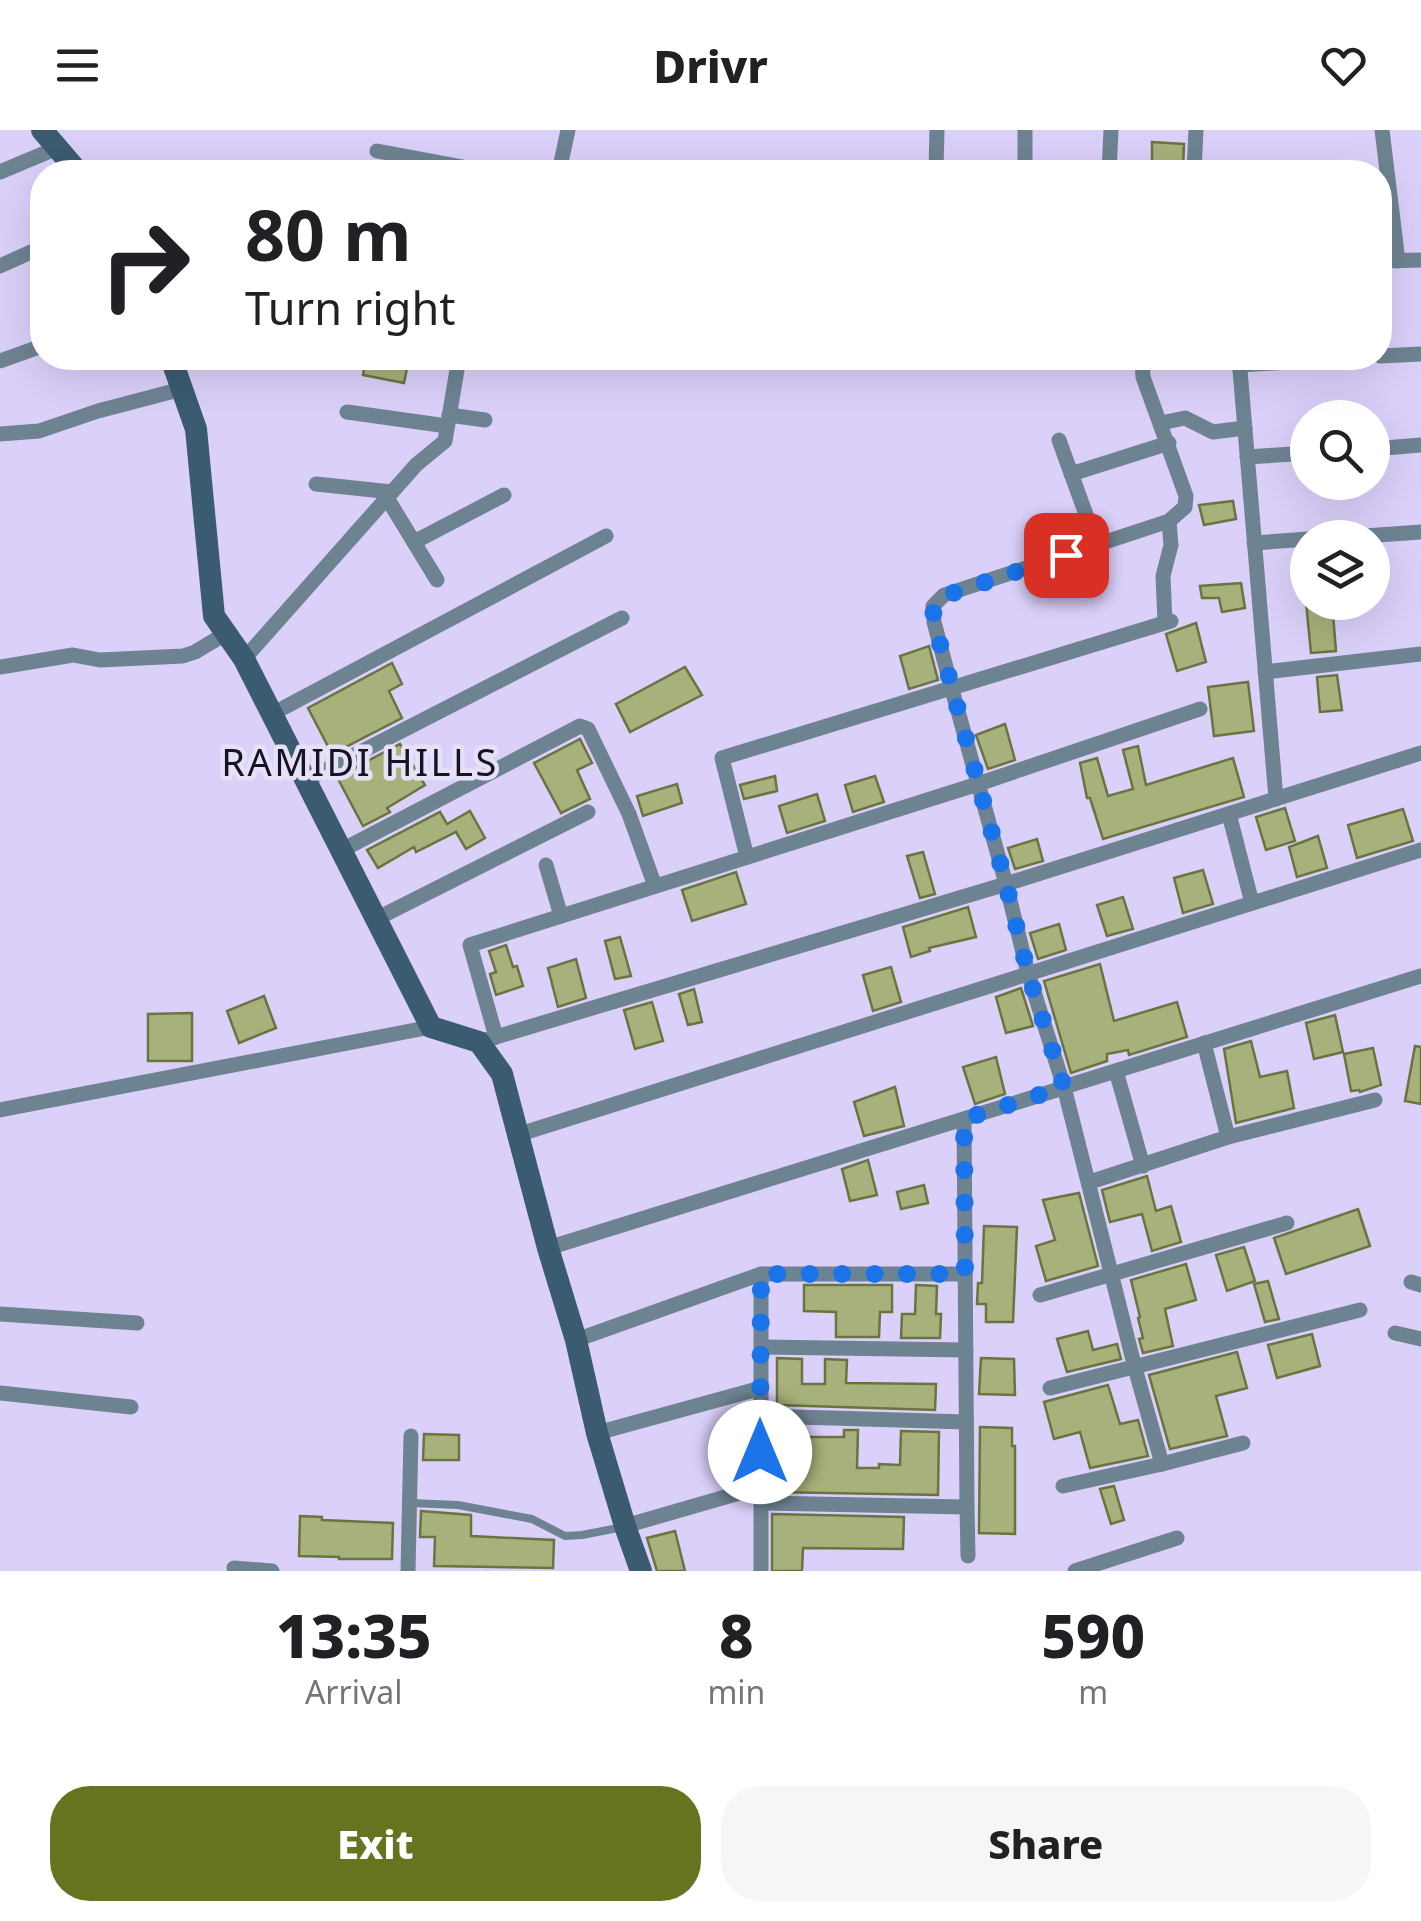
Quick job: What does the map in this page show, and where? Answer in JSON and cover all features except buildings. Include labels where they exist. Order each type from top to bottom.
[{"type":"street","points":[[562,160],[568,130]]},
{"type":"street","points":[[936,160],[937,130]]},
{"type":"street","points":[[1025,130],[1025,160]]},
{"type":"street","points":[[1110,160],[1111,130]]},
{"type":"street","points":[[1195,160],[1196,130]]},
{"type":"street","points":[[1382,130],[1386,160]]},
{"type":"street","points":[[0,172],[50,139],[68,160]]},
{"type":"street","points":[[377,151],[425,160]]},
{"type":"street","points":[[1392,212],[1398,261]]},
{"type":"street","points":[[0,266],[30,252]]},
{"type":"street","points":[[1392,261],[1421,260]]},
{"type":"street","points":[[0,362],[30,351]]},
{"type":"street","points":[[1392,355],[1421,354]]},
{"type":"street","points":[[175,370],[196,429],[214,616],[244,659],[431,1027]]},
{"type":"street","points":[[244,659],[416,464],[445,441],[457,370]]},
{"type":"street","points":[[1143,370],[1186,496],[1185,507],[1170,520],[944,596],[933,606],[951,686],[1028,973],[1090,1182],[1162,1464]]},
{"type":"street","points":[[1240,370],[1276,798]]},
{"type":"street","points":[[0,434],[38,431],[182,388]]},
{"type":"street","points":[[347,412],[448,421],[485,420]]},
{"type":"street","points":[[1161,423],[1185,418],[1213,432],[1245,428]]},
{"type":"street","points":[[1059,440],[1097,545]]},
{"type":"street","points":[[1071,474],[1168,444]]},
{"type":"street","points":[[1390,448],[1421,446]]},
{"type":"street","points":[[1247,457],[1290,454]]},
{"type":"street","points":[[316,484],[390,495]]},
{"type":"street","points":[[390,495],[437,580]]},
{"type":"street","points":[[414,542],[504,495]]},
{"type":"street","points":[[747,857],[722,758],[1168,622],[1163,576],[1172,545],[1170,520]]},
{"type":"street","points":[[1390,534],[1421,532]]},
{"type":"street","points":[[272,714],[606,536]]},
{"type":"street","points":[[1254,543],[1290,540]]},
{"type":"street","points":[[306,780],[622,618]]},
{"type":"street","points":[[0,667],[73,656],[100,660],[183,656],[225,634]]},
{"type":"street","points":[[1265,672],[1421,654]]},
{"type":"street","points":[[641,1571],[598,1433],[502,1074],[488,1040],[470,945],[978,784],[1200,709]]},
{"type":"street","points":[[342,850],[580,726],[588,729],[629,814],[655,886]]},
{"type":"street","points":[[0,1110],[431,1027],[488,1040],[1006,884],[1421,753]]},
{"type":"street","points":[[376,918],[588,812]]},
{"type":"street","points":[[1229,814],[1252,903]]},
{"type":"street","points":[[517,1135],[1421,850]]},
{"type":"street","points":[[546,864],[561,916]]},
{"type":"street","points":[[548,1248],[1421,976]]},
{"type":"street","points":[[1204,1044],[1228,1137]]},
{"type":"street","points":[[1116,1071],[1143,1166]]},
{"type":"street","points":[[1090,1182],[1228,1137],[1375,1100]]},
{"type":"street","points":[[964,1119],[968,1556]]},
{"type":"street","points":[[1040,1295],[1287,1223]]},
{"type":"street","points":[[576,1340],[761,1274],[965,1274]]},
{"type":"street","points":[[760,1571],[761,1274]]},
{"type":"street","points":[[1050,1388],[1360,1310]]},
{"type":"street","points":[[0,1314],[137,1323]]},
{"type":"street","points":[[1395,1333],[1421,1339]]},
{"type":"street","points":[[762,1346],[966,1350]]},
{"type":"street","points":[[598,1433],[761,1388]]},
{"type":"street","points":[[0,1392],[131,1407]]},
{"type":"street","points":[[760,1416],[966,1422]]},
{"type":"street","points":[[408,1571],[412,1436]]},
{"type":"street","points":[[1063,1486],[1243,1442]]},
{"type":"street","points":[[625,1526],[761,1495],[967,1507]]},
{"type":"street","points":[[1074,1571],[1177,1538]]},
{"type":"street","points":[[234,1568],[272,1571]]},
{"type":"lane","points":[[410,1503],[458,1505],[532,1519],[565,1536],[625,1526]]},
{"type":"district","name":"RAMIDI HILLS","points":[[360,763]]},
{"type":"route","points":[[760,1452],[761,1274],[965,1274],[964,1119],[1064,1087],[1028,973],[934,622],[933,606],[944,596],[1066,555]]}]
